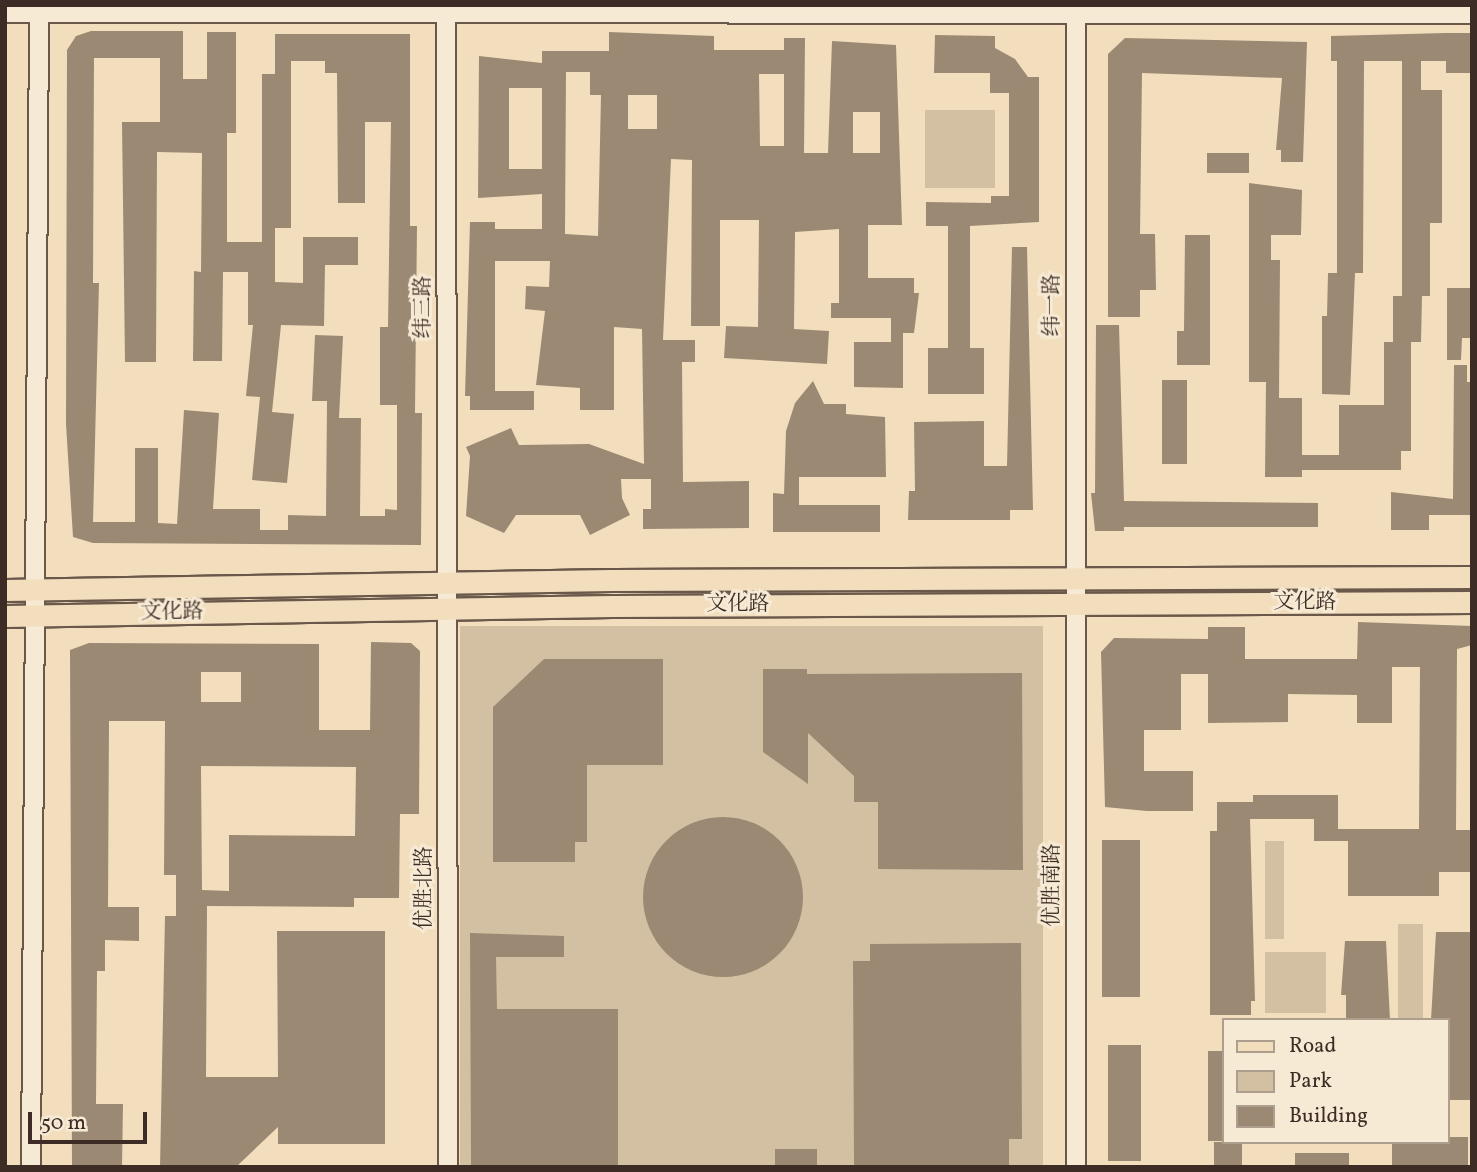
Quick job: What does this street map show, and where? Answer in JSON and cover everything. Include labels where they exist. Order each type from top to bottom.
[{"type":"main road","name":"文化路","points":[[5,590],[447,583],[1472,577]]},
{"type":"main road","name":"文化路","points":[[5,616],[447,608],[1472,602]]},
{"type":"street","points":[[5,13],[446,9],[1472,14]]},
{"type":"street","name":"纬三路","points":[[446,9],[447,608]]},
{"type":"street","name":"纬一路","points":[[1075,604],[1076,10]]},
{"type":"street","points":[[32,1167],[39,13]]},
{"type":"street","name":"优胜南路","points":[[1075,604],[1076,1167]]},
{"type":"street","name":"优胜北路","points":[[447,608],[449,1167]]},
{"type":"green space","points":[[925,110],[995,110],[995,188],[925,188]]},
{"type":"green space","points":[[460,626],[1043,626],[1043,1167],[460,1167]]},
{"type":"green space","points":[[1265,841],[1284,841],[1284,939],[1265,939]]},
{"type":"green space","points":[[1398,924],[1423,924],[1423,1018],[1398,1018]]},
{"type":"green space","points":[[1265,952],[1326,952],[1326,1013],[1265,1013]]},
{"type":"building","points":[[91,31],[183,31],[183,79],[207,79],[207,32],[236,32],[236,133],[227,133],[227,242],[262,242],[262,74],[275,74],[275,34],[410,34],[410,226],[417,226],[415,413],[422,413],[421,545],[93,543],[73,537],[66,424],[67,50],[76,36]],"holes":[[[94,58],[160,58],[160,122],[122,122],[125,362],[156,362],[157,152],[202,153],[201,272],[194,271],[193,361],[222,361],[223,272],[248,272],[248,325],[253,325],[246,396],[260,397],[252,480],[287,483],[294,414],[272,412],[281,325],[324,326],[325,265],[358,265],[358,237],[303,237],[303,283],[275,282],[275,228],[291,228],[291,61],[325,61],[325,73],[337,73],[338,203],[365,203],[365,122],[391,122],[388,327],[380,327],[380,405],[397,405],[397,510],[385,509],[385,516],[360,516],[361,418],[339,418],[343,336],[315,335],[312,401],[327,401],[326,516],[288,515],[288,530],[260,530],[260,509],[213,509],[219,413],[184,410],[177,524],[158,523],[158,448],[135,448],[135,522],[93,522],[99,283],[93,283]]]},
{"type":"building","points":[[609,32],[714,36],[714,50],[784,50],[784,38],[805,38],[804,153],[828,153],[832,41],[896,45],[902,225],[868,225],[868,278],[914,278],[914,293],[919,293],[914,333],[903,333],[903,388],[854,387],[854,342],[891,342],[891,318],[831,318],[831,303],[839,303],[839,229],[795,232],[794,329],[829,331],[827,364],[724,358],[726,326],[758,327],[759,220],[720,220],[720,326],[691,326],[692,160],[671,159],[663,340],[695,340],[695,362],[682,362],[683,482],[749,481],[749,528],[643,529],[643,509],[651,509],[651,479],[621,479],[622,498],[630,515],[590,535],[580,515],[516,515],[504,533],[466,516],[470,456],[466,447],[511,428],[519,445],[589,444],[644,464],[642,329],[614,327],[614,410],[580,410],[580,388],[536,385],[545,311],[525,309],[526,286],[549,287],[550,261],[495,261],[495,391],[534,391],[534,410],[470,410],[470,396],[465,396],[470,222],[495,222],[495,229],[542,229],[542,194],[478,198],[479,56],[542,63],[542,51],[609,51]],"holes":[[[566,72],[590,72],[590,95],[601,95],[598,236],[565,234]],[[759,74],[784,74],[784,146],[760,146]],[[509,88],[542,88],[542,169],[509,169]],[[628,95],[657,95],[657,129],[628,129]],[[853,112],[880,112],[880,153],[853,153]]]},
{"type":"building","points":[[1472,33],[1472,73],[1446,73],[1446,61],[1421,61],[1421,90],[1442,90],[1442,223],[1430,223],[1430,296],[1422,296],[1421,342],[1411,342],[1411,451],[1401,451],[1401,470],[1302,470],[1302,477],[1265,477],[1266,382],[1249,382],[1249,183],[1302,190],[1301,235],[1271,235],[1271,260],[1280,260],[1279,398],[1302,398],[1302,455],[1339,455],[1339,405],[1384,405],[1384,342],[1393,342],[1393,296],[1402,296],[1402,61],[1364,61],[1363,273],[1355,273],[1350,395],[1322,394],[1322,316],[1327,316],[1328,273],[1337,273],[1337,61],[1331,61],[1331,36]]},
{"type":"building","points":[[935,35],[995,36],[995,48],[1015,59],[1028,77],[1039,77],[1039,222],[970,226],[970,348],[984,348],[984,394],[928,394],[928,348],[948,348],[948,226],[926,226],[926,202],[991,203],[991,196],[1009,196],[1009,93],[990,93],[990,73],[934,73]]},
{"type":"building","points":[[1125,38],[1307,42],[1303,162],[1281,162],[1281,150],[1276,150],[1282,78],[1142,73],[1140,234],[1155,234],[1156,290],[1140,290],[1140,317],[1108,317],[1108,54]]},
{"type":"building","points":[[1207,153],[1249,153],[1249,173],[1207,173]]},
{"type":"building","points":[[1185,235],[1210,235],[1210,365],[1177,365],[1177,331],[1184,331]]},
{"type":"building","points":[[1012,247],[1027,247],[1033,510],[1010,510],[1010,520],[908,520],[909,491],[915,491],[914,422],[984,421],[984,466],[1007,466]]},
{"type":"building","points":[[1447,288],[1472,288],[1472,338],[1462,338],[1461,360],[1447,360]]},
{"type":"building","points":[[1096,325],[1119,325],[1124,501],[1318,503],[1318,527],[1124,527],[1124,531],[1095,531],[1091,493],[1095,493]]},
{"type":"building","points":[[1454,365],[1467,365],[1467,382],[1472,382],[1472,515],[1429,515],[1429,530],[1391,530],[1391,492],[1453,499]]},
{"type":"building","points":[[1162,380],[1187,380],[1187,464],[1162,464]]},
{"type":"building","points":[[813,381],[824,404],[846,404],[846,414],[885,417],[886,477],[799,477],[799,505],[880,505],[880,532],[773,532],[773,493],[784,494],[786,431],[795,403]]},
{"type":"building","points":[[1358,622],[1472,626],[1472,645],[1457,649],[1456,830],[1472,830],[1472,872],[1439,872],[1439,896],[1348,896],[1348,841],[1314,841],[1314,819],[1250,819],[1255,1001],[1251,1001],[1251,1015],[1210,1015],[1210,831],[1217,831],[1217,802],[1253,802],[1253,795],[1338,795],[1338,829],[1419,829],[1420,667],[1392,667],[1392,723],[1357,723],[1357,695],[1288,694],[1288,722],[1208,723],[1208,674],[1181,674],[1181,730],[1144,730],[1144,771],[1193,771],[1193,811],[1147,811],[1105,807],[1101,652],[1114,638],[1208,639],[1208,627],[1245,627],[1245,659],[1357,659]]},
{"type":"building","points":[[371,642],[411,643],[420,651],[419,814],[400,814],[399,898],[354,898],[354,907],[207,906],[206,1077],[278,1077],[277,931],[385,931],[385,1144],[278,1144],[278,1127],[236,1167],[160,1167],[165,916],[176,916],[176,875],[164,875],[165,721],[109,721],[108,907],[139,907],[139,941],[105,940],[105,971],[97,971],[96,1104],[123,1104],[122,1167],[72,1167],[70,650],[89,643],[319,644],[319,730],[370,730]],"holes":[[[201,672],[241,672],[241,702],[201,702]],[[201,766],[356,767],[355,836],[229,835],[229,891],[202,890]]]},
{"type":"building","points":[[544,659],[663,659],[663,765],[587,765],[587,842],[575,842],[575,862],[493,862],[493,707]]},
{"type":"building","points":[[763,669],[807,669],[807,674],[1022,673],[1023,870],[878,869],[878,802],[854,802],[854,776],[808,733],[808,784],[763,752]]},
{"type":"building","points":[[723,817],[754,823],[780,840],[797,866],[803,897],[797,928],[780,954],[754,971],[723,977],[692,971],[666,954],[649,928],[643,897],[649,866],[666,840],[692,823]]},
{"type":"building","points":[[1102,840],[1140,840],[1140,997],[1102,997]]},
{"type":"building","points":[[1436,932],[1472,932],[1471,1100],[1449,1100],[1449,1018],[1431,1018]]},
{"type":"building","points":[[470,933],[564,936],[564,957],[496,957],[497,1009],[618,1009],[618,1165],[471,1166]]},
{"type":"building","points":[[1345,941],[1386,941],[1390,1018],[1346,1018],[1346,995],[1341,995]]},
{"type":"building","points":[[1021,943],[1022,1139],[1009,1139],[1009,1167],[854,1167],[853,961],[870,961],[870,944]]},
{"type":"building","points":[[1108,1045],[1141,1045],[1141,1161],[1108,1161]]},
{"type":"building","points":[[1208,1051],[1222,1051],[1222,1141],[1208,1141]]},
{"type":"building","points":[[1449,1137],[1468,1137],[1468,1167],[1392,1167],[1392,1144],[1449,1144]]},
{"type":"building","points":[[1214,1142],[1242,1144],[1242,1167],[1214,1167]]},
{"type":"building","points":[[775,1149],[817,1149],[817,1167],[775,1167]]},
{"type":"building","points":[[1295,1153],[1349,1153],[1349,1167],[1295,1167]]}]
